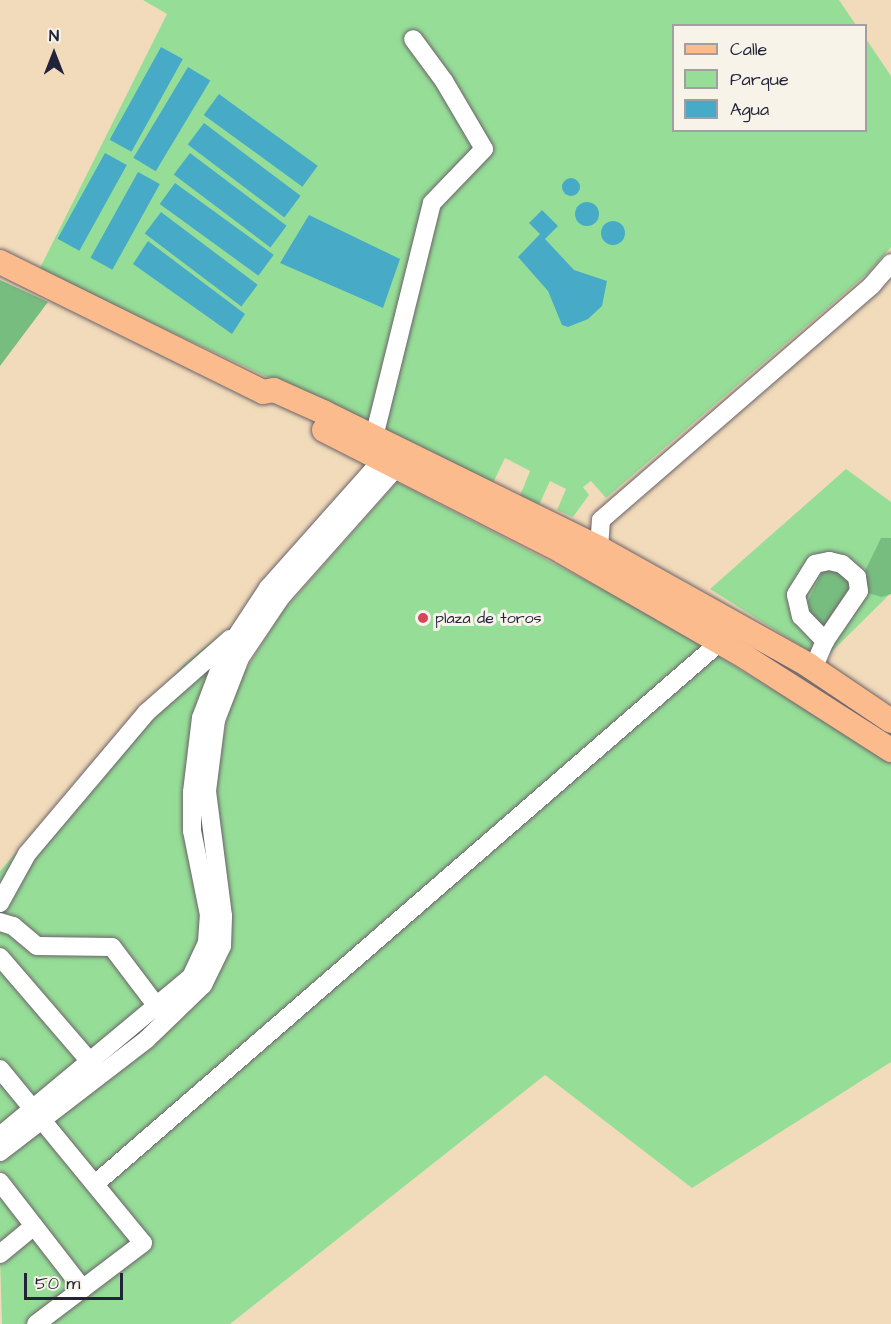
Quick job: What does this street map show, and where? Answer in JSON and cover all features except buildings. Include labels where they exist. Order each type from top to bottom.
[{"type":"main road","points":[[0,262],[263,392],[274,390],[599,548],[813,669],[891,721]]},
{"type":"main road","points":[[263,392],[267,400],[548,543],[720,642],[891,750]]},
{"type":"street","points":[[374,437],[432,203],[484,149],[444,81],[413,39]]},
{"type":"street","points":[[599,548],[602,520],[872,285],[891,263]]},
{"type":"street","points":[[162,1014],[191,977],[207,942],[209,915],[192,831],[192,792],[201,718],[226,652],[268,588],[389,464]]},
{"type":"street","points":[[0,1136],[37,1114],[162,1014],[203,985],[222,946],[223,916],[207,790],[216,720],[240,658],[281,597],[389,464]]},
{"type":"street","points":[[0,903],[27,854],[147,712],[239,632]]},
{"type":"street","points":[[813,669],[825,641]]},
{"type":"street","points":[[95,1184],[720,642]]},
{"type":"street","points":[[0,922],[13,926],[37,946],[112,947],[162,1014]]},
{"type":"street","points":[[0,957],[96,1068]]},
{"type":"street","points":[[0,1069],[143,1243],[36,1324]]},
{"type":"street","points":[[0,1152],[37,1114]]},
{"type":"street","points":[[0,1182],[83,1288]]},
{"type":"street","points":[[0,1254],[34,1226]]},
{"type":"green space","points":[[143,0],[839,0],[855,24],[672,24],[672,132],[867,132],[867,40],[891,76],[891,247],[868,273],[606,498],[591,481],[583,487],[589,495],[573,517],[557,510],[566,489],[550,481],[539,505],[520,496],[530,471],[505,458],[493,483],[39,270],[167,14]]},
{"type":"green space","points":[[0,280],[48,302],[0,366]]},
{"type":"green space","points":[[846,469],[891,502],[891,593],[823,660],[710,589]]},
{"type":"green space","points":[[397,482],[635,606],[891,761],[891,1062],[692,1188],[545,1075],[230,1324],[50,1324],[150,1248],[51,1123],[181,1020],[211,987],[216,778],[229,707],[245,671],[282,612]]},
{"type":"green space","points":[[881,538],[891,538],[891,594],[882,597],[868,593],[864,573]]},
{"type":"green space","points":[[825,566],[840,566],[854,588],[826,626],[812,621],[808,601]]},
{"type":"green space","points":[[233,625],[203,693],[188,773],[205,928],[187,971],[157,1001],[114,944],[38,944],[0,918],[0,871],[185,663]]},
{"type":"green space","points":[[0,925],[37,950],[110,951],[152,1005],[90,1056],[0,953]]},
{"type":"green space","points":[[0,962],[85,1060],[34,1100],[0,1060]]},
{"type":"green space","points":[[0,1072],[29,1106],[0,1130]]},
{"type":"green space","points":[[44,1125],[143,1247],[86,1285],[0,1170],[0,1160]]},
{"type":"green space","points":[[0,1187],[31,1225],[0,1250]]},
{"type":"green space","points":[[34,1230],[81,1290],[40,1324],[2,1324],[0,1258]]},
{"type":"water","points":[[161,47],[183,59],[131,152],[110,140]]},
{"type":"water","points":[[188,67],[210,80],[156,171],[133,158]]},
{"type":"water","points":[[219,94],[318,166],[302,187],[204,115]]},
{"type":"water","points":[[204,123],[301,196],[284,217],[188,145]]},
{"type":"water","points":[[105,153],[127,165],[79,251],[57,239]]},
{"type":"water","points":[[190,153],[287,226],[270,247],[174,175]]},
{"type":"water","points":[[138,172],[160,184],[112,270],[90,258]]},
{"type":"water","points":[[571,178],[577,181],[580,187],[577,193],[571,196],[565,193],[562,187],[565,181]]},
{"type":"water","points":[[175,183],[274,255],[258,276],[160,204]]},
{"type":"water","points":[[587,202],[596,205],[599,214],[596,223],[587,226],[578,223],[575,214],[578,205]]},
{"type":"water","points":[[542,210],[558,226],[545,239],[574,270],[607,281],[602,306],[588,319],[568,327],[562,325],[548,291],[518,257],[540,234],[529,223]]},
{"type":"water","points":[[161,212],[258,285],[241,306],[145,234]]},
{"type":"water","points":[[309,215],[400,259],[383,308],[280,263]]},
{"type":"water","points":[[613,221],[622,224],[625,233],[622,242],[613,245],[604,242],[601,233],[604,224]]},
{"type":"water","points":[[148,241],[245,314],[232,334],[133,264]]},
{"type":"place","name":"plaza de toros","points":[[423,618]]}]
